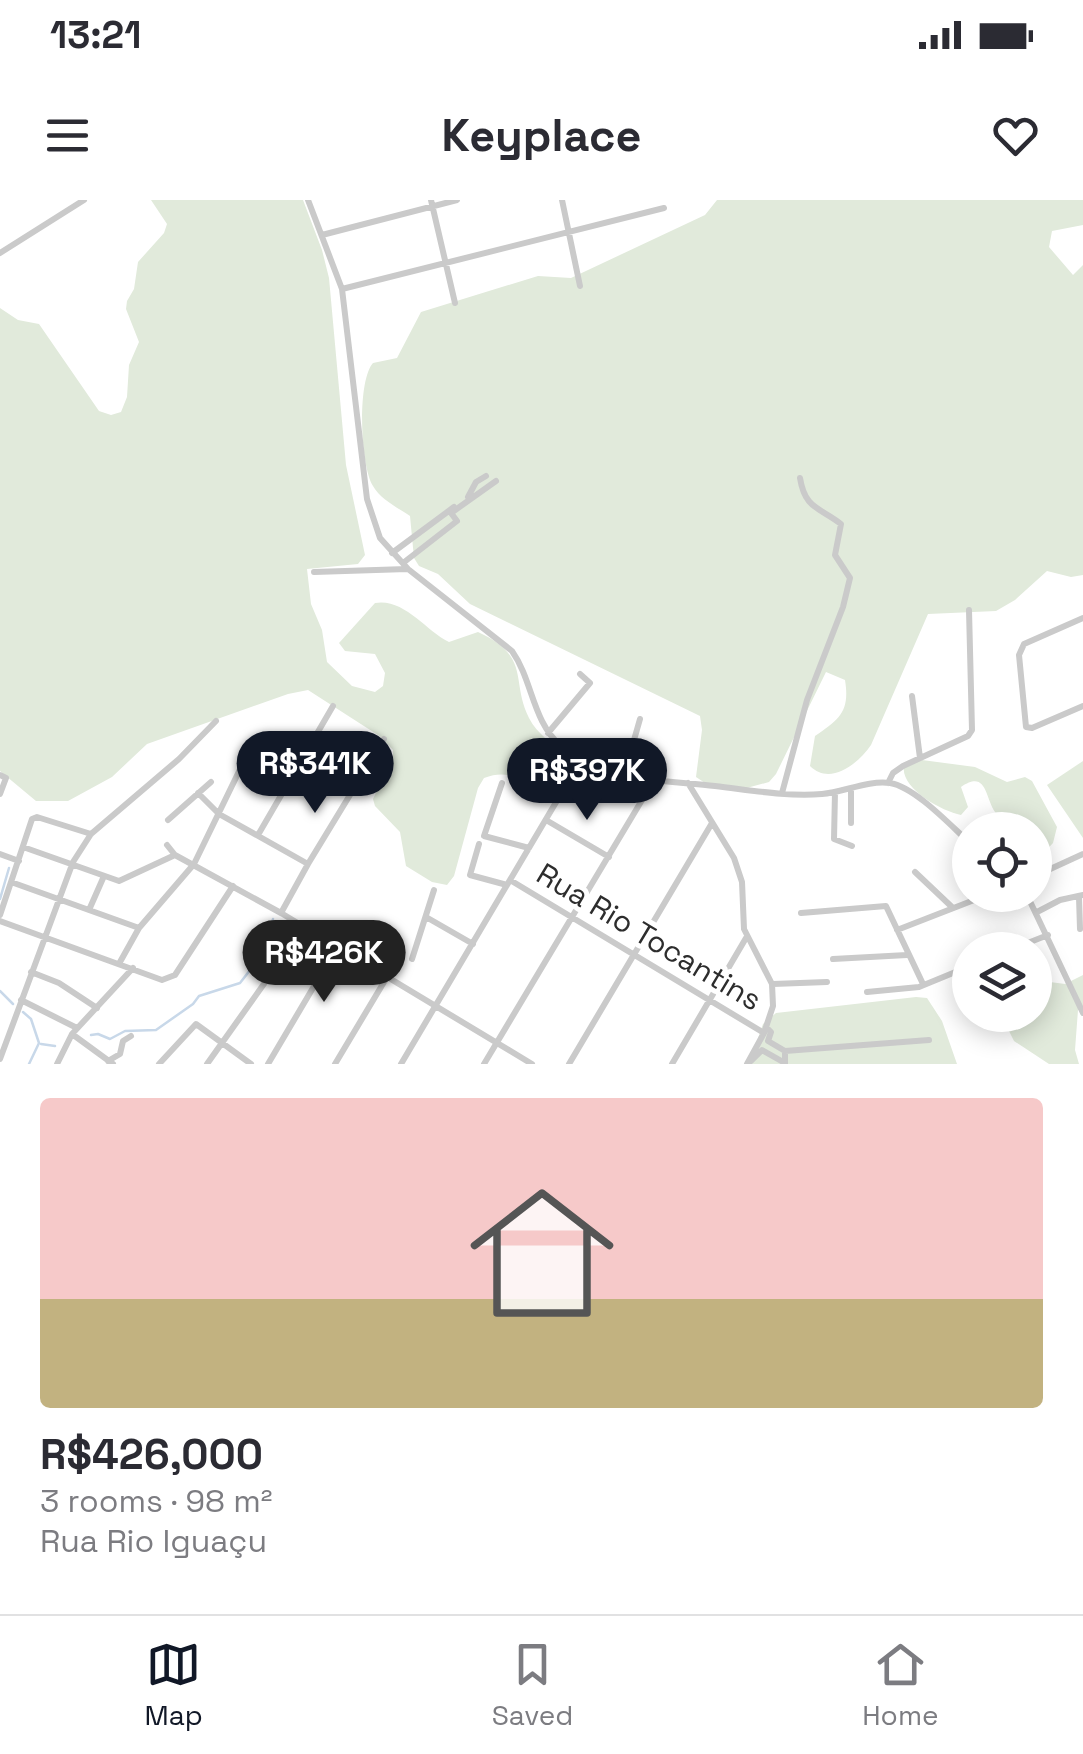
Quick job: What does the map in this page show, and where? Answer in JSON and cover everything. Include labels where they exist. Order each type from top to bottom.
[{"type":"street","points":[[0,253],[84,200]]},
{"type":"street","points":[[308,200],[342,290],[367,499],[380,538],[405,566],[512,651],[548,733],[581,760],[654,780],[782,793],[835,792],[888,783],[914,796],[952,828]]},
{"type":"street","points":[[322,235],[432,203],[457,200]]},
{"type":"street","points":[[562,200],[580,286]]},
{"type":"street","points":[[432,203],[455,303]]},
{"type":"street","points":[[342,290],[664,208]]},
{"type":"street","points":[[392,554],[472,494],[476,482],[486,476]]},
{"type":"street","points":[[782,793],[808,700],[850,578],[835,555],[840,524],[810,506],[800,478]]},
{"type":"street","points":[[314,572],[405,566],[457,521],[451,513],[496,481]]},
{"type":"street","points":[[888,783],[893,773],[968,736],[972,730],[970,610]]},
{"type":"street","points":[[1083,618],[1024,644],[1019,654],[1026,727],[1032,728],[1083,706]]},
{"type":"street","points":[[548,733],[590,684],[580,674]]},
{"type":"street","points":[[912,696],[920,758]]},
{"type":"street","points":[[258,835],[332,706]]},
{"type":"street","points":[[624,774],[640,719]]},
{"type":"street","points":[[0,1060],[73,862],[91,834],[216,722]]},
{"type":"street","points":[[281,913],[384,739]]},
{"type":"street","points":[[120,962],[138,928],[194,864],[246,757]]},
{"type":"street","points":[[401,1064],[581,760]]},
{"type":"street","points":[[0,794],[3,776]]},
{"type":"street","points":[[484,1064],[654,780]]},
{"type":"street","points":[[168,820],[211,782]]},
{"type":"street","points":[[502,782],[484,836],[528,848]]},
{"type":"street","points":[[688,783],[739,870],[744,929],[772,984],[773,1006],[762,1050],[748,1062]]},
{"type":"street","points":[[851,788],[851,823]]},
{"type":"street","points":[[835,792],[834,838],[852,846]]},
{"type":"street","points":[[198,793],[219,814],[308,864]]},
{"type":"street","points":[[91,834],[37,816],[32,818],[0,918],[162,980],[175,975],[234,886]]},
{"type":"street","points":[[546,820],[610,857]]},
{"type":"street","points":[[569,1064],[712,823]]},
{"type":"street","name":"Rua Rio Tocantins","points":[[479,844],[470,876],[509,882],[766,1034],[785,1052]]},
{"type":"street","points":[[167,845],[175,854],[532,1064]]},
{"type":"street","points":[[23,847],[125,880],[175,854]]},
{"type":"street","points":[[0,854],[19,861]]},
{"type":"street","points":[[1052,868],[1083,854]]},
{"type":"street","points":[[915,872],[952,906]]},
{"type":"street","points":[[89,910],[104,876]]},
{"type":"street","points":[[12,882],[138,928]]},
{"type":"street","points":[[412,959],[434,890]]},
{"type":"street","points":[[1052,904],[1081,896],[1080,929]]},
{"type":"street","points":[[801,912],[886,906],[923,984]]},
{"type":"street","points":[[897,930],[952,909]]},
{"type":"street","points":[[1038,912],[1047,932]]},
{"type":"street","points":[[426,916],[473,944]]},
{"type":"street","points":[[268,1064],[349,927]]},
{"type":"street","points":[[672,1064],[747,937]]},
{"type":"street","points":[[1052,944],[1083,1012]]},
{"type":"street","points":[[834,959],[908,955]]},
{"type":"street","points":[[57,1064],[74,1031],[133,968]]},
{"type":"street","points":[[31,972],[58,983],[97,1008]]},
{"type":"street","points":[[867,992],[923,984],[952,973]]},
{"type":"street","points":[[335,1064],[387,976]]},
{"type":"street","points":[[207,1064],[266,982]]},
{"type":"street","points":[[772,984],[826,982]]},
{"type":"street","points":[[21,1000],[74,1031],[111,1062],[120,1054],[123,1041],[132,1036]]},
{"type":"street","points":[[158,1064],[196,1024],[251,1064]]},
{"type":"street","points":[[748,1062],[766,1034]]},
{"type":"street","points":[[762,1050],[785,1063],[785,1052],[930,1040]]},
{"type":"green space","points":[[151,200],[303,200],[329,278],[346,465],[365,555],[358,564],[307,569],[311,604],[322,630],[327,662],[352,686],[375,692],[383,686],[385,673],[375,654],[345,651],[339,643],[375,603],[405,610],[449,642],[478,632],[495,641],[513,660],[529,718],[565,761],[564,770],[549,793],[512,776],[484,778],[454,876],[447,885],[432,882],[406,866],[400,832],[375,806],[373,799],[393,758],[393,750],[381,737],[308,690],[147,744],[112,777],[68,801],[36,801],[0,771],[0,308],[18,320],[39,324],[99,411],[111,415],[121,412],[127,397],[129,365],[139,342],[126,309],[127,301],[134,289],[138,262],[164,233],[167,224]]},
{"type":"green space","points":[[717,200],[1083,200],[1083,225],[1052,231],[1049,247],[1073,275],[1083,265],[1083,575],[1071,577],[1047,571],[1015,600],[996,611],[928,614],[871,745],[851,765],[826,774],[810,766],[815,736],[841,713],[846,691],[845,680],[826,672],[776,774],[769,782],[743,789],[708,785],[696,777],[700,716],[470,604],[438,574],[419,566],[414,558],[410,516],[373,486],[365,460],[362,423],[364,387],[373,363],[397,358],[421,312],[538,276],[571,278],[705,215]]},
{"type":"green space","points":[[922,760],[975,767],[1007,782],[1025,777],[1032,781],[1049,812],[995,812],[984,787],[976,781],[961,787],[968,807],[964,812],[952,812],[915,790],[904,774],[904,766]]},
{"type":"green space","points":[[1083,761],[1083,838],[1047,785]]},
{"type":"green space","points":[[1052,818],[1057,827],[1052,844]]},
{"type":"green space","points":[[1083,975],[1083,1006],[1078,1010],[1075,1050],[1079,1064],[1049,1064],[1014,1041],[1010,1032],[1052,1032],[1052,982],[1065,984]]},
{"type":"green space","points":[[927,998],[942,1021],[957,1064],[749,1064],[763,1024],[776,1013]]},
{"type":"waterway","points":[[0,899],[9,868]]},
{"type":"waterway","points":[[91,1035],[110,1039],[125,1031],[156,1030],[199,996],[240,983],[264,952],[273,919]]},
{"type":"waterway","points":[[0,991],[13,1004]]},
{"type":"waterway","points":[[23,1012],[31,1019],[39,1043],[29,1064]]},
{"type":"waterway","points":[[41,1044],[55,1046]]}]
